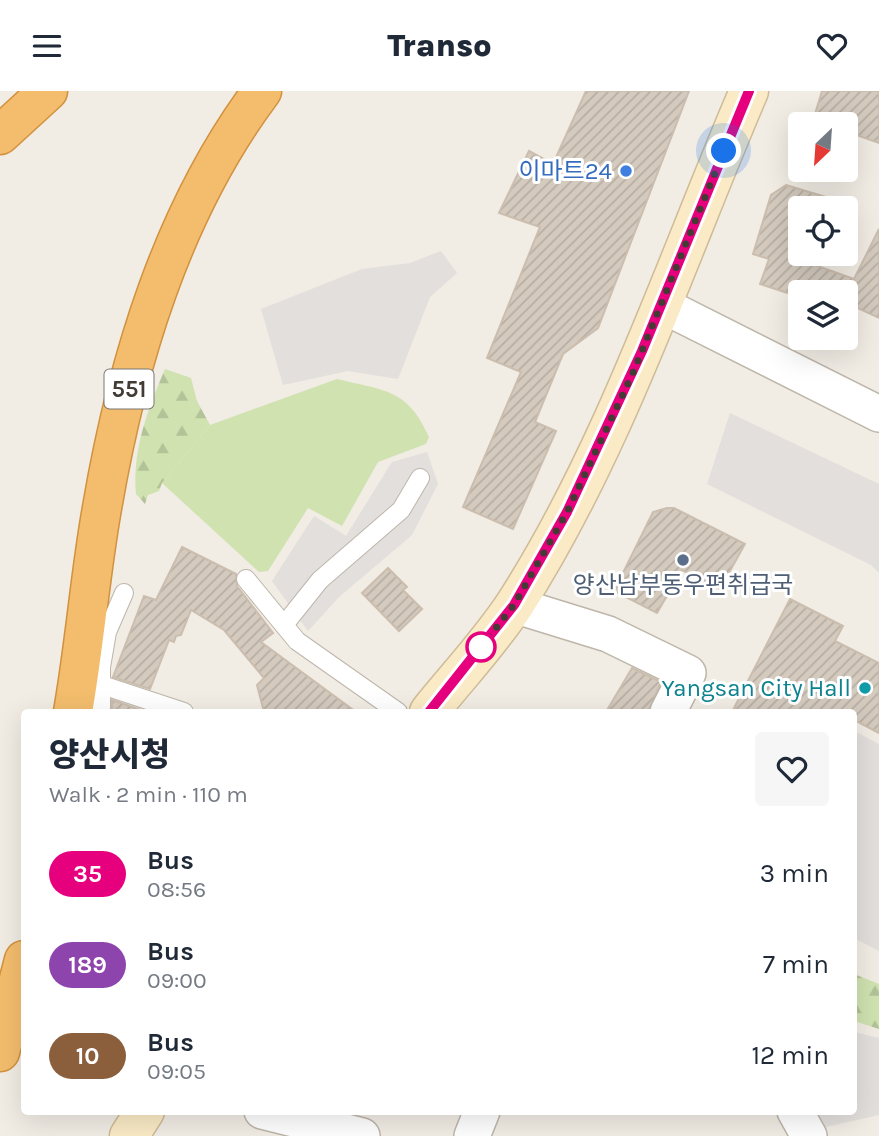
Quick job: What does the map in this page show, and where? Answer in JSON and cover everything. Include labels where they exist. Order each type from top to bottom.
[{"type":"highway","points":[[0,135],[47,91]]},
{"type":"highway","name":"551","points":[[73,709],[102,507],[135,363],[167,263],[198,196],[262,91]]},
{"type":"highway","points":[[0,1052],[21,972]]},
{"type":"main road","points":[[431,709],[514,605],[567,512],[662,305],[749,91]]},
{"type":"main road","points":[[129,1136],[142,1115]]},
{"type":"street","points":[[662,305],[879,414]]},
{"type":"street","points":[[514,605],[608,634],[688,673],[670,709]]},
{"type":"street","points":[[278,1115],[362,1136]]},
{"type":"street","points":[[472,1136],[480,1115]]},
{"type":"street","points":[[797,1115],[809,1136]]},
{"type":"lane","points":[[284,625],[320,580],[401,510],[420,478]]},
{"type":"lane","points":[[246,579],[297,641],[394,709]]},
{"type":"lane","points":[[102,709],[107,632],[124,593]]},
{"type":"lane","points":[[102,685],[175,709]]},
{"type":"green space","points":[[165,369],[191,378],[197,401],[210,425],[162,483],[159,491],[148,495],[145,504],[136,494],[136,462],[147,415]]},
{"type":"green space","points":[[337,379],[381,390],[403,400],[421,421],[429,437],[426,444],[378,462],[342,526],[308,508],[268,571],[259,572],[162,483],[210,425]]},
{"type":"green space","points":[[857,975],[879,984],[879,1029],[857,1022]]},
{"type":"shaded area","points":[[441,251],[457,273],[430,297],[398,379],[348,371],[283,385],[261,309],[362,269],[410,263]]},
{"type":"shaded area","points":[[730,413],[879,484],[879,573],[871,565],[707,484]]},
{"type":"shaded area","points":[[427,452],[438,484],[412,535],[339,597],[308,631],[272,581],[314,516],[346,536],[392,462]]},
{"type":"shaded area","points":[[857,733],[879,744],[879,951],[857,940]]},
{"type":"shaded area","points":[[857,1033],[879,1038],[879,1115],[826,1127],[818,1115],[857,1115]]},
{"type":"building","points":[[586,91],[689,91],[598,328],[563,354],[535,422],[556,431],[513,529],[463,507],[521,372],[487,358],[540,227],[499,213],[529,151],[553,164]]},
{"type":"building","points":[[822,91],[879,91],[879,143],[858,136],[858,112],[816,112]]},
{"type":"building","points":[[786,185],[822,196],[788,196],[788,266],[817,266],[854,279],[879,229],[879,318],[858,308],[858,280],[788,280],[788,293],[760,284],[769,259],[753,254],[771,195]]},
{"type":"building","name":"양산남부동우편취급국","points":[[674,508],[745,544],[720,589],[682,570],[657,613],[614,591],[653,512]]},
{"type":"building","points":[[182,547],[236,574],[237,586],[273,633],[261,642],[352,709],[263,709],[257,685],[264,678],[224,630],[191,610],[181,635],[176,636],[174,642],[169,640],[150,689],[113,677],[144,596],[156,600]]},
{"type":"building","points":[[388,568],[407,587],[403,590],[422,609],[399,631],[362,593]]},
{"type":"building","points":[[790,599],[843,626],[835,641],[879,663],[879,733],[857,722],[857,709],[734,709]]},
{"type":"building","points":[[632,668],[661,682],[649,709],[608,709]]},
{"type":"building","points":[[112,700],[138,709],[112,709]]},
{"type":"bus line","name":"35","points":[[431,709],[514,605],[567,512],[632,375],[749,91]]},
{"type":"place","name":"이마트24","points":[[626,171]]},
{"type":"place","name":"양산남부동우편취급국","points":[[683,560]]},
{"type":"place","name":"Yangsan City Hall","points":[[865,688]]},
{"type":"route","points":[[481,647],[514,605],[567,512],[632,375],[724,151]]}]
